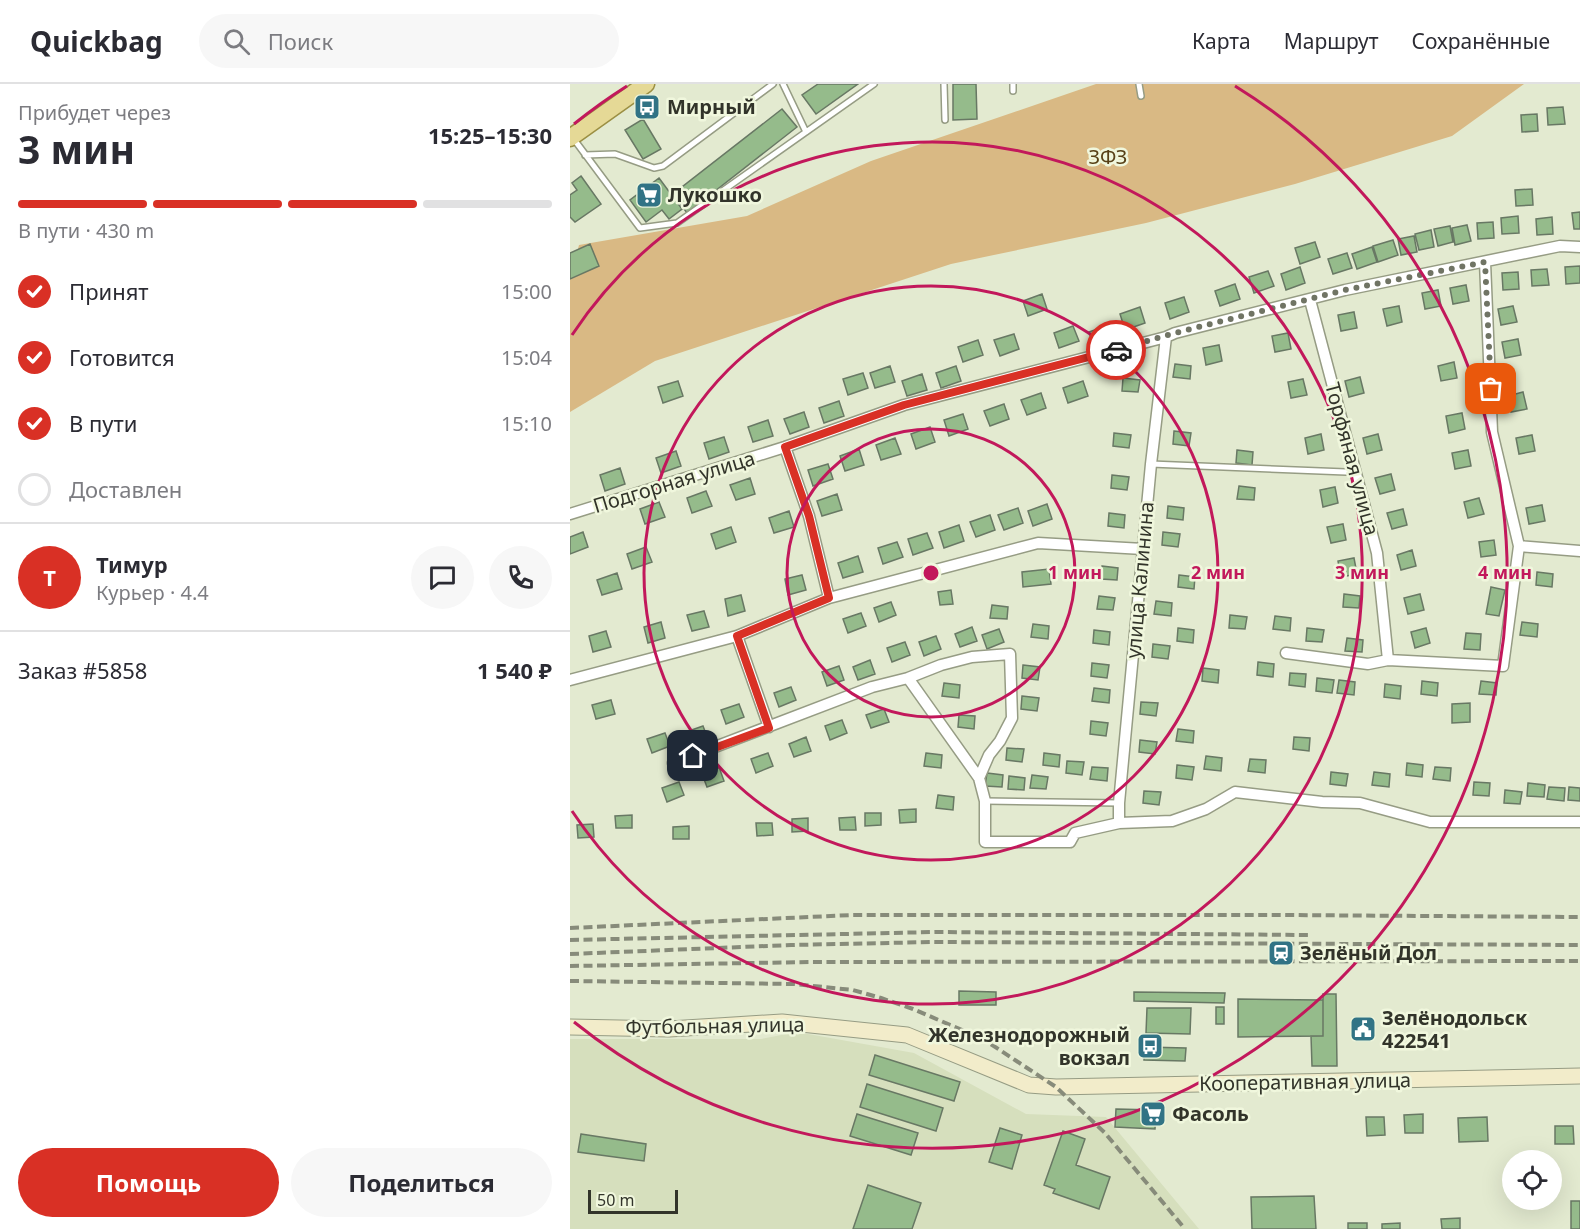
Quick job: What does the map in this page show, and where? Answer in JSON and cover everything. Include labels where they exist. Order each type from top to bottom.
[{"type":"main road","points":[[571,137],[646,84]]},
{"type":"street","name":"Подгорная улица","points":[[570,514],[785,447],[904,405],[1175,333],[1345,290],[1560,246],[1580,247]]},
{"type":"street","points":[[1286,654],[1368,664],[1388,660],[1503,666],[1519,546],[1492,432],[1485,262]]},
{"type":"street","name":"Торфяная улица","points":[[1310,300],[1377,553],[1388,660]]},
{"type":"street","name":"улица Калинина","points":[[1119,823],[1151,464],[1166,337]]},
{"type":"street","points":[[785,447],[809,516],[829,598]]},
{"type":"street","points":[[570,680],[737,636],[829,598],[1038,543],[1143,549]]},
{"type":"street","points":[[1519,546],[1580,551]]},
{"type":"street","points":[[737,636],[769,728]]},
{"type":"street","points":[[673,763],[872,687],[972,657],[1010,654],[1012,718],[1000,741],[989,754],[979,778]]},
{"type":"street","points":[[908,678],[979,778],[985,801],[985,842],[1070,842],[1075,833],[1119,823],[1172,821],[1206,809],[1235,792],[1322,802],[1360,803],[1430,822],[1580,822]]},
{"type":"street","name":"Футбольная улица","points":[[570,1027],[669,1029],[782,1022],[907,1035],[1029,1085]]},
{"type":"street","name":"Кооперативная улица","points":[[1029,1085],[1068,1087],[1580,1076]]},
{"type":"lane","points":[[585,155],[615,154],[654,168],[663,166],[773,84]]},
{"type":"lane","points":[[783,84],[806,132]]},
{"type":"lane","points":[[571,137],[640,228],[677,223],[874,84]]},
{"type":"lane","points":[[944,84],[945,120]]},
{"type":"lane","points":[[1013,84],[1013,91]]},
{"type":"lane","points":[[1139,84],[1141,96]]},
{"type":"lane","points":[[1151,464],[1346,472],[1355,470]]},
{"type":"lane","points":[[985,801],[1119,803]]},
{"type":"shaded area","points":[[797,1032],[914,1053],[1026,1114],[1106,1117],[1199,1229],[570,1229],[570,1039],[761,1039]]},
{"type":"green space","name":"ЗФЗ","points":[[1096,84],[1524,84],[1452,136],[1295,184],[1146,223],[951,264],[655,361],[570,412],[570,280],[579,245],[747,216],[871,161]]},
{"type":"building","points":[[818,84],[858,84],[816,114],[802,95]]},
{"type":"building","points":[[953,84],[976,84],[977,119],[953,120]]},
{"type":"building","points":[[1563,107],[1565,124],[1548,125],[1547,108]]},
{"type":"building","points":[[782,109],[797,127],[687,213],[673,194]]},
{"type":"building","points":[[1537,114],[1538,131],[1522,132],[1521,115]]},
{"type":"building","points":[[643,119],[661,149],[643,159],[625,130]]},
{"type":"building","points":[[581,176],[601,204],[575,222],[570,217],[570,195],[577,190],[572,183]]},
{"type":"building","points":[[659,178],[682,209],[669,219],[662,210],[646,222],[630,200]]},
{"type":"building","points":[[1532,189],[1533,205],[1516,206],[1515,190]]},
{"type":"building","points":[[1580,212],[1580,229],[1574,229],[1572,213]]},
{"type":"building","points":[[1518,216],[1519,233],[1502,234],[1501,218]]},
{"type":"building","points":[[1552,217],[1553,234],[1537,235],[1536,219]]},
{"type":"building","points":[[1493,222],[1494,238],[1478,239],[1477,223]]},
{"type":"building","points":[[1467,225],[1471,241],[1455,245],[1452,228]]},
{"type":"building","points":[[1450,226],[1453,242],[1438,246],[1434,229]]},
{"type":"building","points":[[1431,230],[1434,247],[1419,250],[1415,234]]},
{"type":"building","points":[[1414,236],[1417,252],[1401,255],[1398,239]]},
{"type":"building","points":[[1393,240],[1398,255],[1378,262],[1373,246]]},
{"type":"building","points":[[1315,242],[1320,257],[1300,264],[1295,248]]},
{"type":"building","points":[[590,244],[599,266],[570,279],[570,253]]},
{"type":"building","points":[[1372,247],[1377,262],[1357,269],[1352,254]]},
{"type":"building","points":[[1347,253],[1352,268],[1333,274],[1328,259]]},
{"type":"building","points":[[1580,266],[1580,283],[1566,284],[1565,267]]},
{"type":"building","points":[[1300,267],[1305,283],[1286,290],[1281,274]]},
{"type":"building","points":[[1547,269],[1549,285],[1532,286],[1531,270]]},
{"type":"building","points":[[1268,271],[1274,286],[1254,293],[1249,277]]},
{"type":"building","points":[[1518,272],[1519,289],[1503,290],[1502,273]]},
{"type":"building","points":[[1235,284],[1240,299],[1220,306],[1215,291]]},
{"type":"building","points":[[1466,285],[1469,301],[1453,304],[1450,288]]},
{"type":"building","points":[[1438,290],[1441,306],[1425,309],[1422,293]]},
{"type":"building","points":[[1042,294],[1047,309],[1028,316],[1023,301]]},
{"type":"building","points":[[1184,297],[1189,312],[1170,319],[1165,303]]},
{"type":"building","points":[[1399,306],[1402,322],[1387,326],[1383,309]]},
{"type":"building","points":[[1513,306],[1517,322],[1501,325],[1498,309]]},
{"type":"building","points":[[1140,307],[1145,323],[1125,330],[1120,314]]},
{"type":"building","points":[[1354,312],[1357,328],[1341,331],[1338,315]]},
{"type":"building","points":[[1109,325],[1114,340],[1094,347],[1089,332]]},
{"type":"building","points":[[1073,326],[1079,341],[1059,348],[1054,333]]},
{"type":"building","points":[[1288,333],[1291,349],[1275,352],[1272,336]]},
{"type":"building","points":[[1014,334],[1019,349],[1000,356],[994,340]]},
{"type":"building","points":[[1518,339],[1521,355],[1505,358],[1502,342]]},
{"type":"building","points":[[978,340],[983,355],[963,362],[958,347]]},
{"type":"building","points":[[1219,345],[1222,361],[1206,365],[1203,348]]},
{"type":"building","points":[[1454,362],[1457,378],[1441,381],[1438,366]]},
{"type":"building","points":[[1175,364],[1191,366],[1190,379],[1173,377]]},
{"type":"building","points":[[890,366],[895,382],[875,388],[870,373]]},
{"type":"building","points":[[956,366],[961,381],[941,388],[936,373]]},
{"type":"building","points":[[863,373],[868,388],[848,395],[843,379]]},
{"type":"building","points":[[922,374],[927,390],[907,396],[902,381]]},
{"type":"building","points":[[1360,377],[1364,393],[1349,397],[1345,381]]},
{"type":"building","points":[[1123,378],[1140,380],[1138,392],[1122,391]]},
{"type":"building","points":[[1303,379],[1307,395],[1291,398],[1288,382]]},
{"type":"building","points":[[678,381],[683,396],[663,403],[658,387]]},
{"type":"building","points":[[1083,381],[1088,396],[1068,403],[1063,388]]},
{"type":"building","points":[[1523,392],[1527,409],[1511,412],[1508,396]]},
{"type":"building","points":[[1041,393],[1046,408],[1027,415],[1021,400]]},
{"type":"building","points":[[839,401],[844,416],[824,423],[819,408]]},
{"type":"building","points":[[1004,404],[1009,419],[990,426],[984,411]]},
{"type":"building","points":[[804,412],[809,427],[790,434],[784,419]]},
{"type":"building","points":[[1462,413],[1465,429],[1449,433],[1446,416]]},
{"type":"building","points":[[963,414],[968,429],[949,436],[944,420]]},
{"type":"building","points":[[768,420],[773,436],[753,442],[748,427]]},
{"type":"building","points":[[930,427],[935,442],[916,449],[911,434]]},
{"type":"building","points":[[1174,431],[1191,433],[1189,446],[1173,444]]},
{"type":"building","points":[[1114,433],[1131,435],[1129,448],[1113,446]]},
{"type":"building","points":[[1321,434],[1324,450],[1308,454],[1305,438]]},
{"type":"building","points":[[1378,434],[1382,450],[1367,454],[1363,438]]},
{"type":"building","points":[[1532,435],[1535,451],[1519,454],[1516,438]]},
{"type":"building","points":[[724,437],[729,452],[709,459],[704,443]]},
{"type":"building","points":[[895,438],[901,454],[881,460],[876,445]]},
{"type":"building","points":[[859,449],[864,465],[845,471],[840,456]]},
{"type":"building","points":[[1237,450],[1253,452],[1252,465],[1236,463]]},
{"type":"building","points":[[1468,450],[1471,466],[1455,469],[1452,453]]},
{"type":"building","points":[[676,451],[681,466],[661,473],[656,458]]},
{"type":"building","points":[[828,464],[833,479],[813,486],[808,470]]},
{"type":"building","points":[[620,468],[625,484],[605,491],[600,475]]},
{"type":"building","points":[[1391,474],[1395,490],[1380,494],[1375,478]]},
{"type":"building","points":[[1112,475],[1129,477],[1127,490],[1111,488]]},
{"type":"building","points":[[750,478],[755,494],[736,500],[730,485]]},
{"type":"building","points":[[1239,486],[1255,488],[1254,500],[1237,499]]},
{"type":"building","points":[[1335,487],[1338,503],[1323,507],[1320,490]]},
{"type":"building","points":[[706,491],[712,506],[692,513],[687,498]]},
{"type":"building","points":[[837,494],[842,510],[822,516],[817,501]]},
{"type":"building","points":[[1479,498],[1484,514],[1468,518],[1464,502]]},
{"type":"building","points":[[659,502],[665,517],[645,524],[640,509]]},
{"type":"building","points":[[1047,504],[1052,519],[1033,526],[1028,511]]},
{"type":"building","points":[[1542,505],[1545,521],[1529,524],[1526,508]]},
{"type":"building","points":[[1168,506],[1184,508],[1183,520],[1167,518]]},
{"type":"building","points":[[1018,508],[1023,523],[1004,530],[998,515]]},
{"type":"building","points":[[1403,509],[1407,525],[1392,529],[1387,513]]},
{"type":"building","points":[[789,511],[794,527],[774,533],[769,518]]},
{"type":"building","points":[[1109,513],[1125,515],[1124,528],[1108,526]]},
{"type":"building","points":[[990,515],[995,530],[976,537],[970,522]]},
{"type":"building","points":[[1343,524],[1346,540],[1331,543],[1327,527]]},
{"type":"building","points":[[959,525],[964,541],[944,548],[939,532]]},
{"type":"building","points":[[731,527],[736,542],[716,549],[711,534]]},
{"type":"building","points":[[583,532],[588,547],[570,554],[570,537]]},
{"type":"building","points":[[1163,532],[1180,534],[1178,547],[1162,545]]},
{"type":"building","points":[[927,533],[933,548],[913,555],[908,539]]},
{"type":"building","points":[[1494,540],[1496,555],[1481,557],[1479,542]]},
{"type":"building","points":[[897,542],[903,557],[883,564],[878,548]]},
{"type":"building","points":[[646,547],[652,562],[632,569],[627,554]]},
{"type":"building","points":[[1412,550],[1416,566],[1401,570],[1397,555]]},
{"type":"building","points":[[858,556],[863,572],[843,578],[838,563]]},
{"type":"building","points":[[1354,558],[1357,574],[1341,577],[1338,561]]},
{"type":"building","points":[[1102,566],[1118,568],[1117,580],[1101,579]]},
{"type":"building","points":[[1049,569],[1051,584],[1023,587],[1022,572]]},
{"type":"building","points":[[1537,572],[1553,574],[1552,587],[1536,585]]},
{"type":"building","points":[[617,573],[622,589],[602,595],[597,580]]},
{"type":"building","points":[[802,575],[806,590],[788,595],[785,579]]},
{"type":"building","points":[[1179,575],[1195,577],[1194,589],[1178,587]]},
{"type":"building","points":[[1491,587],[1505,590],[1499,616],[1486,614]]},
{"type":"building","points":[[951,590],[953,604],[940,605],[938,592]]},
{"type":"building","points":[[1344,594],[1360,596],[1359,608],[1343,607]]},
{"type":"building","points":[[1420,594],[1424,610],[1408,614],[1404,598]]},
{"type":"building","points":[[741,595],[745,611],[728,616],[725,599]]},
{"type":"building","points":[[1099,596],[1115,598],[1113,610],[1097,609]]},
{"type":"building","points":[[1156,601],[1172,603],[1171,616],[1154,614]]},
{"type":"building","points":[[891,602],[896,615],[879,622],[874,608]]},
{"type":"building","points":[[992,605],[1008,607],[1007,619],[990,618]]},
{"type":"building","points":[[704,611],[709,627],[692,631],[687,615]]},
{"type":"building","points":[[861,613],[866,626],[848,633],[843,619]]},
{"type":"building","points":[[1230,615],[1247,617],[1245,629],[1229,628]]},
{"type":"building","points":[[1275,616],[1291,618],[1290,631],[1273,629]]},
{"type":"building","points":[[661,622],[665,638],[648,643],[644,627]]},
{"type":"building","points":[[1522,622],[1538,624],[1537,637],[1520,635]]},
{"type":"building","points":[[1033,624],[1049,626],[1048,639],[1031,637]]},
{"type":"building","points":[[972,627],[977,641],[960,647],[955,634]]},
{"type":"building","points":[[1178,628],[1194,630],[1193,643],[1177,641]]},
{"type":"building","points":[[1307,628],[1324,630],[1322,642],[1306,641]]},
{"type":"building","points":[[1426,628],[1430,643],[1415,648],[1411,632]]},
{"type":"building","points":[[999,629],[1004,642],[987,649],[982,635]]},
{"type":"building","points":[[1094,630],[1110,632],[1109,645],[1093,643]]},
{"type":"building","points":[[606,631],[611,647],[593,652],[589,636]]},
{"type":"building","points":[[1466,633],[1481,634],[1480,650],[1464,649]]},
{"type":"building","points":[[936,636],[941,649],[924,656],[919,642]]},
{"type":"building","points":[[1347,638],[1363,640],[1362,652],[1345,651]]},
{"type":"building","points":[[905,642],[910,655],[892,662],[887,648]]},
{"type":"building","points":[[1153,644],[1170,646],[1168,659],[1152,657]]},
{"type":"building","points":[[870,660],[875,674],[858,680],[853,667]]},
{"type":"building","points":[[1258,662],[1274,664],[1273,677],[1257,675]]},
{"type":"building","points":[[1092,663],[1109,665],[1107,678],[1091,676]]},
{"type":"building","points":[[1023,665],[1040,667],[1038,680],[1022,678]]},
{"type":"building","points":[[839,666],[844,680],[827,686],[822,672]]},
{"type":"building","points":[[1203,668],[1219,670],[1218,683],[1202,681]]},
{"type":"building","points":[[1290,673],[1306,674],[1305,687],[1289,685]]},
{"type":"building","points":[[1317,678],[1334,680],[1332,693],[1316,691]]},
{"type":"building","points":[[1339,680],[1355,682],[1354,695],[1337,693]]},
{"type":"building","points":[[1422,681],[1438,683],[1437,696],[1421,694]]},
{"type":"building","points":[[1481,681],[1497,683],[1496,695],[1479,694]]},
{"type":"building","points":[[944,683],[960,685],[959,698],[942,696]]},
{"type":"building","points":[[1385,684],[1401,686],[1400,699],[1384,697]]},
{"type":"building","points":[[791,687],[796,700],[779,707],[774,693]]},
{"type":"building","points":[[1094,688],[1110,690],[1109,703],[1092,701]]},
{"type":"building","points":[[1022,696],[1039,698],[1037,711],[1021,709]]},
{"type":"building","points":[[611,700],[615,714],[596,719],[592,705]]},
{"type":"building","points":[[1141,702],[1158,703],[1156,716],[1140,714]]},
{"type":"building","points":[[1470,703],[1470,722],[1452,723],[1452,704]]},
{"type":"building","points":[[739,704],[744,717],[726,724],[721,710]]},
{"type":"building","points":[[884,709],[889,722],[871,728],[866,715]]},
{"type":"building","points":[[959,715],[975,716],[974,729],[958,727]]},
{"type":"building","points":[[842,720],[847,733],[830,740],[825,726]]},
{"type":"building","points":[[1091,721],[1108,723],[1106,736],[1090,734]]},
{"type":"building","points":[[703,726],[708,739],[691,746],[686,732]]},
{"type":"building","points":[[1178,729],[1194,731],[1193,743],[1176,741]]},
{"type":"building","points":[[665,733],[670,746],[652,753],[647,739]]},
{"type":"building","points":[[806,737],[811,751],[794,757],[789,744]]},
{"type":"building","points":[[1294,737],[1310,738],[1309,751],[1293,749]]},
{"type":"building","points":[[1140,740],[1157,742],[1155,754],[1139,752]]},
{"type":"building","points":[[1007,748],[1024,749],[1022,762],[1006,760]]},
{"type":"building","points":[[768,753],[773,766],[756,773],[751,759]]},
{"type":"building","points":[[926,753],[942,755],[941,768],[924,766]]},
{"type":"building","points":[[1044,753],[1060,755],[1059,767],[1043,765]]},
{"type":"building","points":[[1206,756],[1222,758],[1221,771],[1204,769]]},
{"type":"building","points":[[1250,759],[1266,760],[1265,773],[1248,771]]},
{"type":"building","points":[[1067,761],[1084,762],[1082,775],[1066,773]]},
{"type":"building","points":[[1407,763],[1423,765],[1422,777],[1406,775]]},
{"type":"building","points":[[1177,765],[1194,767],[1192,780],[1176,778]]},
{"type":"building","points":[[719,767],[724,781],[707,787],[702,774]]},
{"type":"building","points":[[1092,767],[1108,768],[1107,781],[1090,779]]},
{"type":"building","points":[[1435,767],[1451,768],[1450,781],[1433,779]]},
{"type":"building","points":[[1331,772],[1348,774],[1346,786],[1330,784]]},
{"type":"building","points":[[1374,772],[1390,774],[1389,787],[1372,785]]},
{"type":"building","points":[[987,773],[1003,775],[1002,787],[985,786]]},
{"type":"building","points":[[1032,775],[1048,777],[1046,789],[1030,788]]},
{"type":"building","points":[[1009,776],[1025,778],[1024,790],[1008,789]]},
{"type":"building","points":[[679,782],[684,795],[667,802],[662,788]]},
{"type":"building","points":[[1474,782],[1490,783],[1489,796],[1473,795]]},
{"type":"building","points":[[1528,783],[1545,785],[1544,797],[1527,796]]},
{"type":"building","points":[[1549,787],[1565,788],[1564,801],[1547,799]]},
{"type":"building","points":[[1569,787],[1580,788],[1580,801],[1568,800]]},
{"type":"building","points":[[1505,790],[1522,792],[1520,804],[1504,803]]},
{"type":"building","points":[[1144,791],[1161,792],[1159,805],[1143,803]]},
{"type":"building","points":[[938,795],[954,797],[953,810],[936,808]]},
{"type":"building","points":[[916,809],[916,822],[900,823],[899,810]]},
{"type":"building","points":[[865,813],[881,813],[881,825],[865,826]]},
{"type":"building","points":[[632,815],[632,828],[616,828],[615,816]]},
{"type":"building","points":[[855,817],[856,830],[840,830],[839,818]]},
{"type":"building","points":[[808,818],[808,831],[792,832],[792,819]]},
{"type":"building","points":[[756,823],[772,823],[773,835],[757,836]]},
{"type":"building","points":[[593,824],[594,837],[578,838],[577,825]]},
{"type":"building","points":[[689,826],[689,839],[673,839],[673,827]]},
{"type":"building","points":[[959,991],[996,992],[996,1005],[959,1005]]},
{"type":"building","points":[[1134,992],[1225,993],[1224,1003],[1134,1001]]},
{"type":"building","points":[[1323,994],[1336,994],[1337,1066],[1312,1066],[1311,1036],[1323,1036]]},
{"type":"building","name":"Зелёный Дол","points":[[1238,999],[1323,1000],[1323,1036],[1238,1037]]},
{"type":"building","points":[[1216,1007],[1224,1007],[1224,1024],[1216,1024]]},
{"type":"building","points":[[1147,1008],[1191,1008],[1190,1034],[1146,1033]]},
{"type":"building","points":[[1355,1019],[1371,1019],[1370,1040],[1355,1039]]},
{"type":"building","points":[[1145,1047],[1186,1048],[1185,1061],[1144,1060]]},
{"type":"building","points":[[875,1055],[960,1082],[954,1101],[869,1075]]},
{"type":"building","points":[[867,1084],[943,1108],[936,1131],[860,1107]]},
{"type":"building","points":[[1116,1109],[1156,1110],[1155,1129],[1115,1127]]},
{"type":"building","points":[[857,1114],[918,1133],[911,1155],[850,1136]]},
{"type":"building","points":[[1423,1114],[1423,1133],[1405,1133],[1404,1115]]},
{"type":"building","points":[[1366,1117],[1384,1117],[1385,1135],[1367,1136]]},
{"type":"building","points":[[1487,1117],[1488,1141],[1459,1142],[1458,1118]]},
{"type":"building","points":[[1555,1126],[1573,1126],[1574,1144],[1555,1144]]},
{"type":"building","points":[[1000,1128],[1022,1135],[1012,1169],[989,1162]]},
{"type":"building","points":[[1063,1131],[1085,1139],[1076,1165],[1110,1177],[1099,1209],[1053,1193],[1055,1189],[1044,1185]]},
{"type":"building","points":[[581,1134],[646,1144],[644,1161],[578,1152]]},
{"type":"building","points":[[868,1185],[921,1203],[912,1229],[853,1229]]},
{"type":"building","points":[[1314,1196],[1316,1229],[1252,1229],[1251,1197]]},
{"type":"building","points":[[1571,1201],[1580,1201],[1580,1229],[1571,1229]]},
{"type":"building","points":[[1460,1218],[1460,1229],[1442,1229],[1441,1219]]},
{"type":"building","points":[[1348,1223],[1367,1223],[1367,1229],[1348,1229]]},
{"type":"building","points":[[1400,1223],[1400,1229],[1382,1229],[1382,1224]]},
{"type":"railway","points":[[570,928],[852,915],[1580,917]]},
{"type":"railway","points":[[570,940],[935,932],[1310,935]]},
{"type":"railway","points":[[570,954],[934,942],[1580,945]]},
{"type":"railway","points":[[570,966],[811,962],[1580,961]]},
{"type":"railway","points":[[570,981],[794,984],[853,990],[913,1009],[983,1039],[1056,1087],[1105,1133],[1185,1229]]},
{"type":"way so far","points":[[1116,350],[1345,290],[1485,262],[1491,389]]},
{"type":"place","name":"Мирный","points":[[647,107]]},
{"type":"place","name":"Лукошко","points":[[649,195]]},
{"type":"place","name":"Зелёный Дол","points":[[1281,953]]},
{"type":"place","name":"Зелёнодольск 422541","points":[[1363,1029]]},
{"type":"place","name":"Железнодорожный вокзал","points":[[1150,1046]]},
{"type":"place","name":"Фасоль","points":[[1153,1114]]},
{"type":"route","points":[[693,756],[769,728],[737,636],[829,598],[809,516],[785,447],[904,405],[1116,350]]}]
